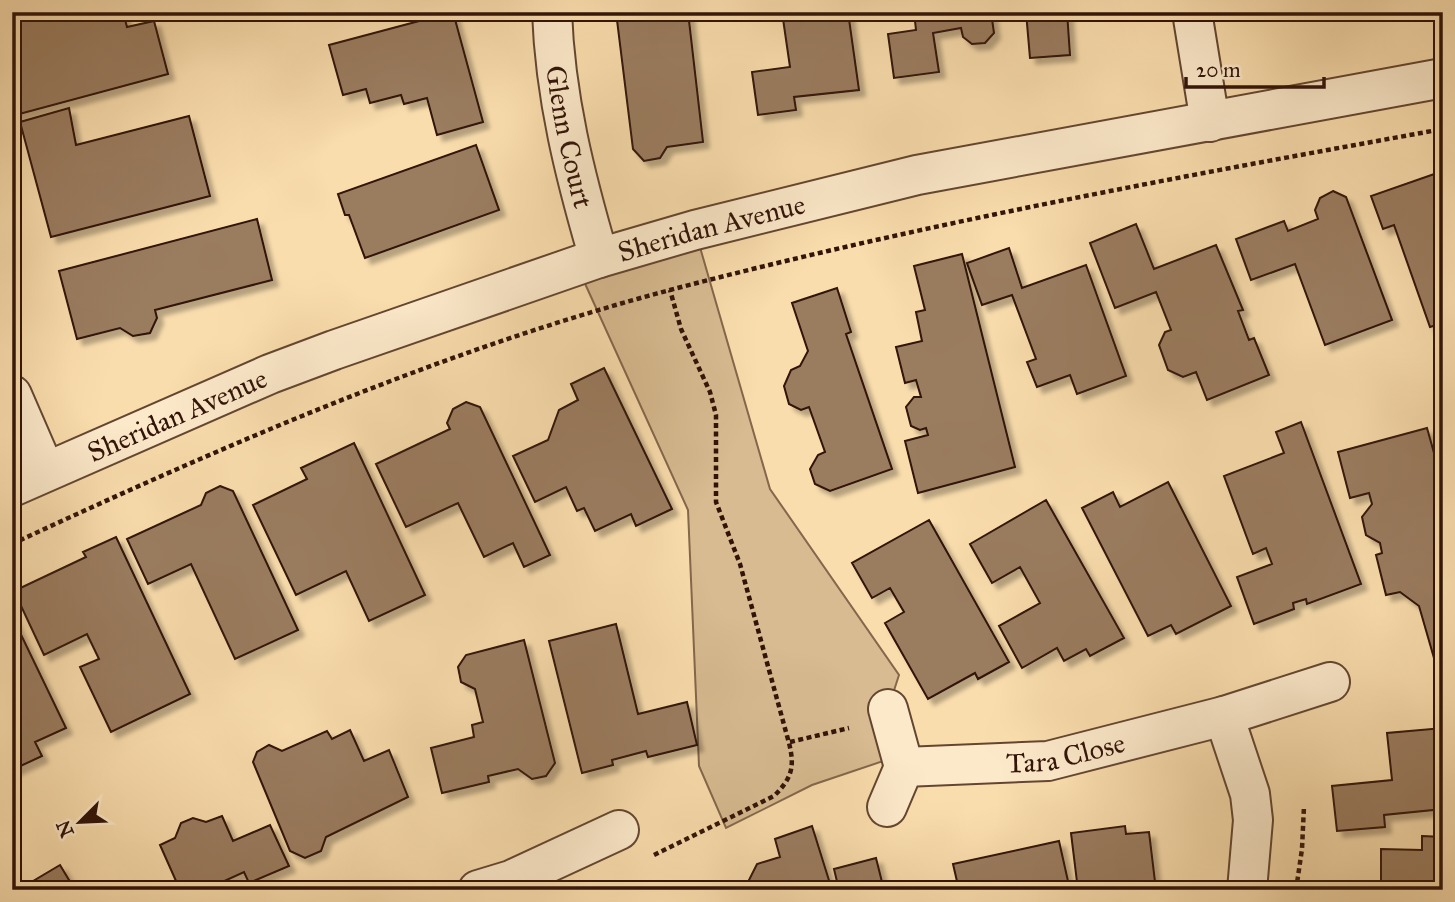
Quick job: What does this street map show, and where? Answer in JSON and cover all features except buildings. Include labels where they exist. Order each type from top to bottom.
[{"type":"street","name":"Glenn Court","points":[[552,12],[558,97],[579,190],[599,258]]},
{"type":"street","points":[[1192,12],[1210,122]]},
{"type":"street","name":"Sheridan Avenue","points":[[29,479],[296,365],[599,258],[695,230],[917,175],[1443,78]]},
{"type":"street","points":[[12,395],[29,479]]},
{"type":"street","name":"Tara Close","points":[[904,767],[1048,761],[1224,716],[1330,682]]},
{"type":"street","points":[[887,807],[904,767],[890,713]]},
{"type":"street","points":[[1224,716],[1250,794],[1253,820],[1247,890]]},
{"type":"street","points":[[481,889],[511,880],[619,830]]},
{"type":"path","points":[[12,544],[236,442],[336,402],[490,347],[670,290],[982,216],[1157,181],[1443,130]]},
{"type":"path","points":[[670,290],[681,328],[713,404],[718,438],[714,489],[716,502],[740,564],[789,743],[793,768],[787,783],[774,796],[675,846]]},
{"type":"path","points":[[789,743],[890,713]]},
{"type":"path","points":[[1296,890],[1304,806]]},
{"type":"shaded area","points":[[695,230],[770,489],[899,675],[888,709],[901,755],[812,785],[726,828],[699,766],[688,510],[577,266]]}]
